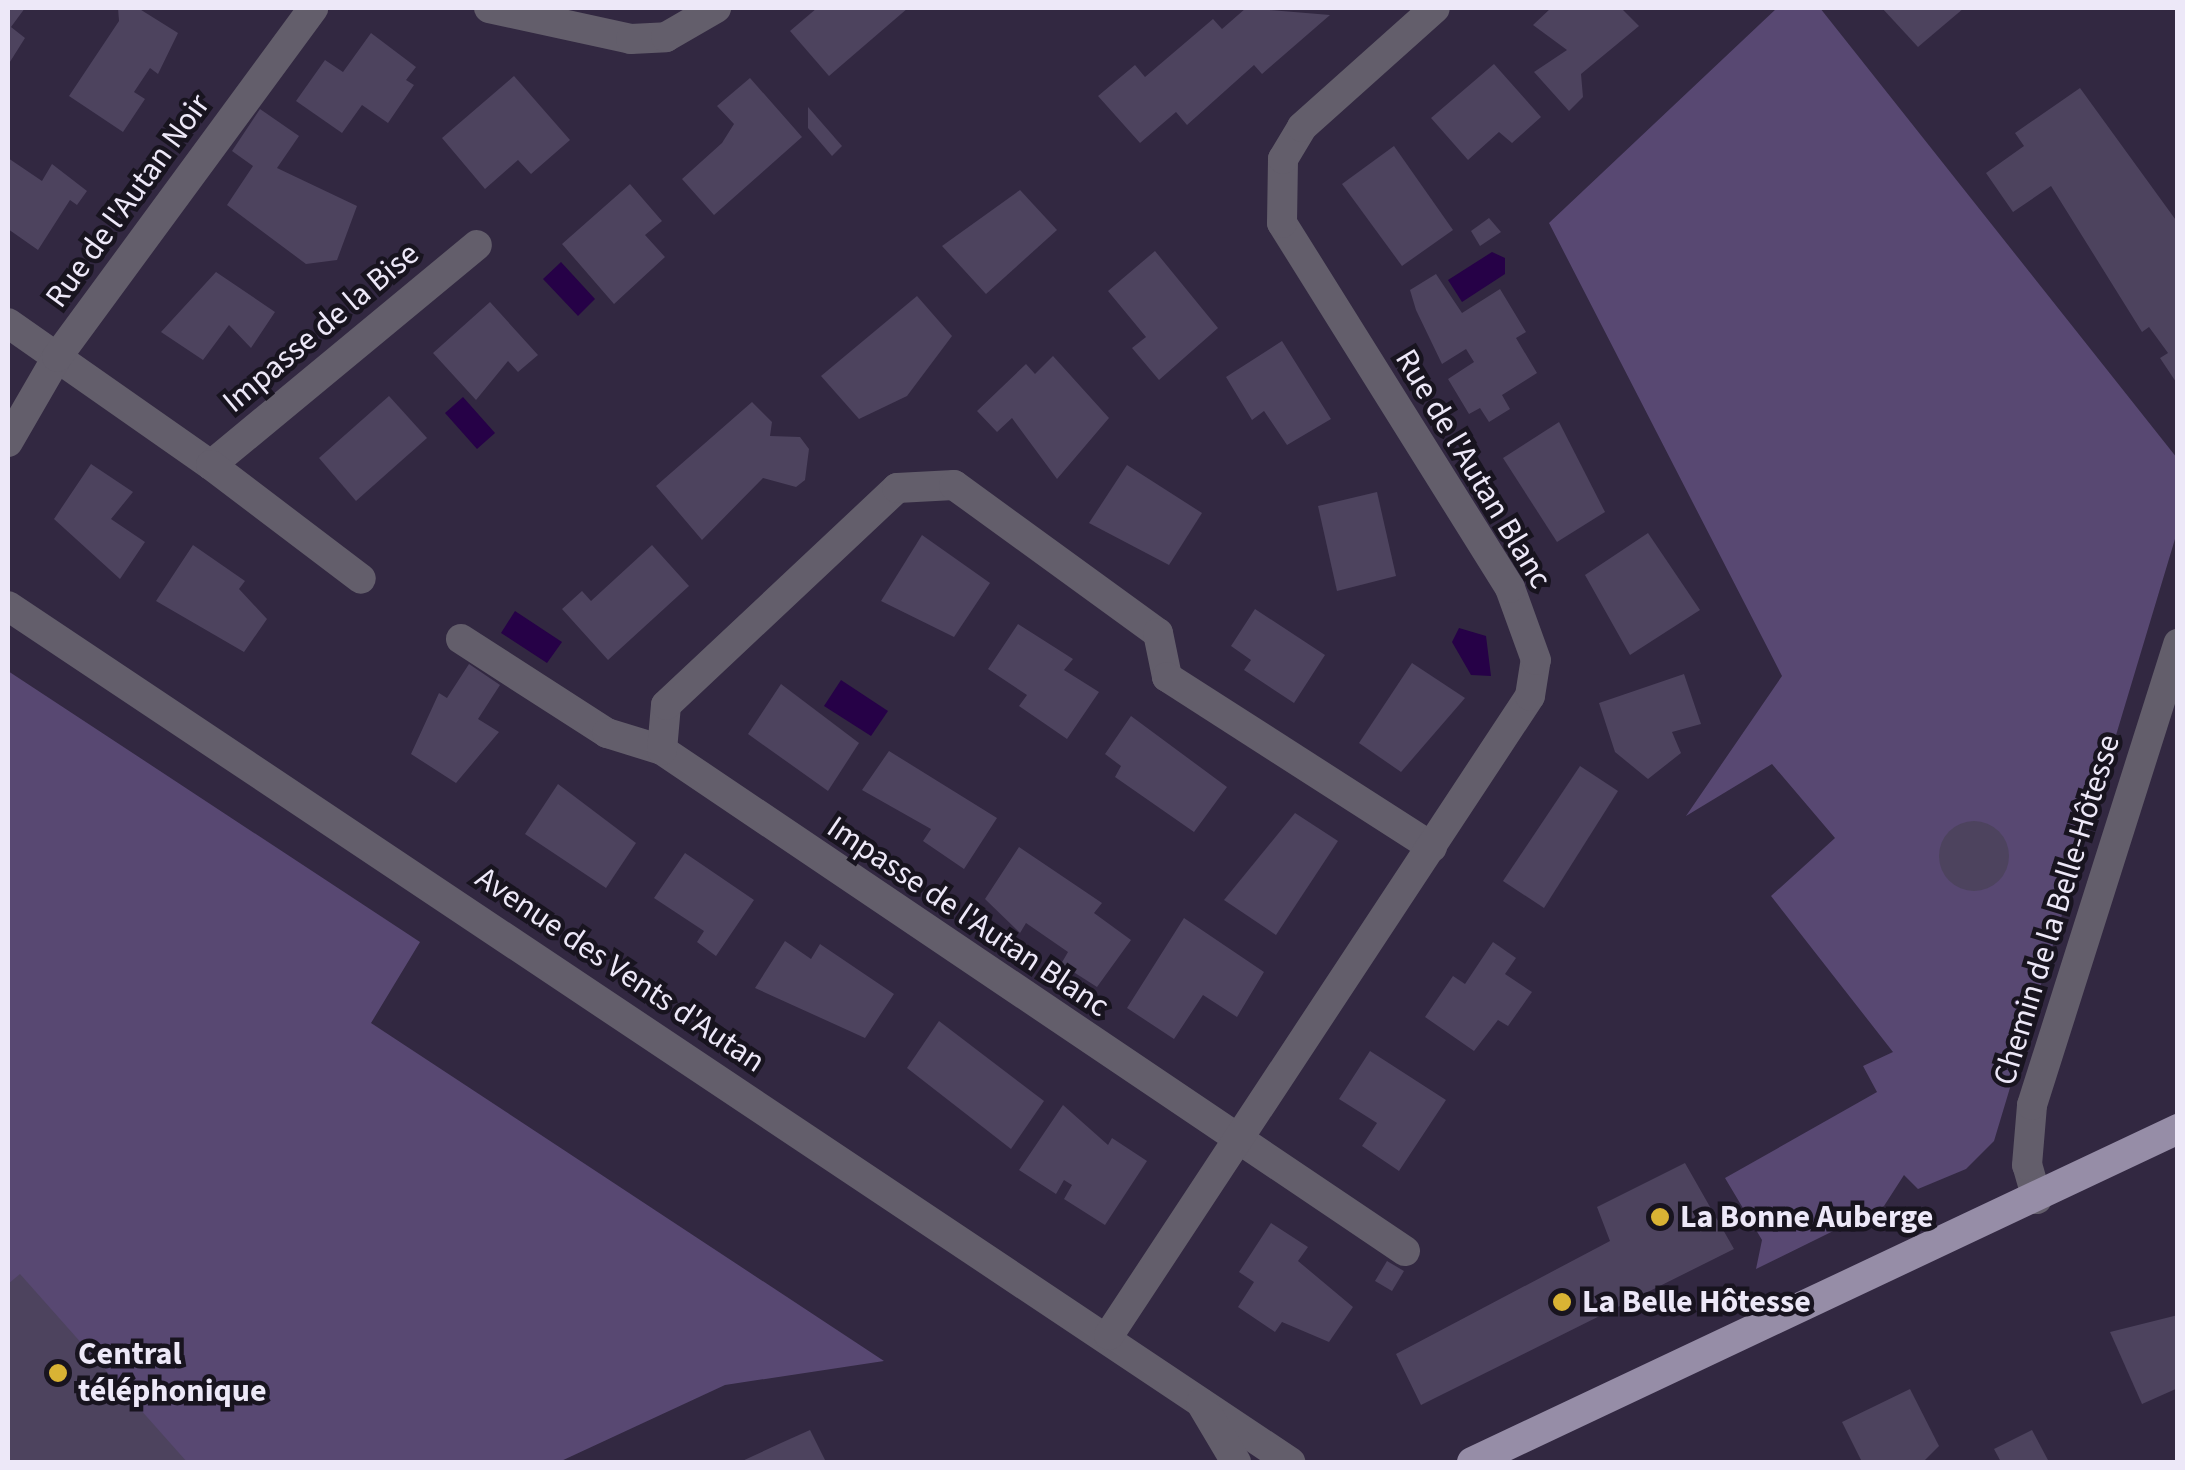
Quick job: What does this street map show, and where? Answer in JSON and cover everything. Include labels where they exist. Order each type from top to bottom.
[{"type":"main road","points":[[1472,1462],[2037,1199],[2178,1129]]},
{"type":"street","name":"Rue de l'Autan Noir","points":[[8,442],[57,357],[313,8]]},
{"type":"street","points":[[489,8],[631,39],[666,37],[716,8]]},
{"type":"street","name":"Rue de l'Autan Blanc","points":[[1109,1335],[1530,696],[1536,660],[1510,588],[1282,222],[1281,180],[1302,127],[1435,8]]},
{"type":"street","name":"Impasse de la Bise","points":[[211,465],[477,245]]},
{"type":"street","points":[[8,323],[211,465],[362,579]]},
{"type":"street","points":[[662,750],[666,705],[897,488],[954,485],[1158,633],[1167,677],[1432,846]]},
{"type":"street","name":"Avenue des Vents d'Autan","points":[[8,606],[1195,1392],[1290,1462]]},
{"type":"street","name":"Impasse de l'Autan Blanc","points":[[460,640],[607,733],[662,750],[1234,1142]]},
{"type":"street","name":"Chemin de la Belle-Hôtesse","points":[[2037,1199],[2027,1165],[2032,1105],[2178,644]]},
{"type":"street","points":[[1234,1142],[1405,1250]]},
{"type":"street","name":"Avenue des Vents d'Autan","points":[[1195,1392],[1236,1462]]},
{"type":"shaded area","points":[[1777,8],[1820,8],[2177,458],[2178,529],[1994,1141],[1966,1169],[1918,1189],[1904,1175],[1884,1206],[1756,1269],[1762,1240],[1725,1178],[1877,1092],[1863,1066],[1893,1052],[1771,896],[1835,838],[1772,764],[1686,816],[1782,676],[1549,223]]},
{"type":"shaded area","points":[[1492,252],[1505,258],[1505,274],[1462,302],[1448,280]]},
{"type":"shaded area","points":[[561,262],[595,299],[578,316],[543,279]]},
{"type":"shaded area","points":[[463,397],[495,433],[477,449],[445,413]]},
{"type":"shaded area","points":[[515,611],[562,642],[547,663],[501,633]]},
{"type":"shaded area","points":[[1459,628],[1486,636],[1491,676],[1471,675],[1452,642]]},
{"type":"shaded area","points":[[8,671],[420,942],[371,1023],[884,1361],[725,1385],[559,1462],[8,1462]]},
{"type":"shaded area","points":[[841,680],[888,711],[871,736],[824,706]]},
{"type":"building","points":[[8,8],[25,8],[11,27],[25,38],[8,65]]},
{"type":"building","points":[[118,8],[138,8],[178,33],[158,74],[150,68],[134,92],[145,99],[123,132],[69,96],[119,21]]},
{"type":"building","points":[[817,8],[908,8],[829,76],[790,31]]},
{"type":"building","points":[[1246,8],[1330,15],[1262,74],[1254,65],[1187,125],[1176,112],[1140,143],[1098,96],[1135,65],[1145,77],[1213,19],[1222,29]]},
{"type":"building","points":[[1551,8],[1621,8],[1639,26],[1581,74],[1583,97],[1569,111],[1534,72],[1567,50],[1533,25]]},
{"type":"building","points":[[1882,8],[1964,8],[1918,47]]},
{"type":"building","points":[[371,33],[416,67],[406,80],[414,85],[388,123],[362,105],[342,133],[296,101],[325,60],[343,72]]},
{"type":"building","points":[[1494,64],[1541,117],[1512,143],[1499,132],[1468,160],[1431,118]]},
{"type":"building","points":[[514,76],[570,140],[531,174],[518,160],[485,189],[442,138]]},
{"type":"building","points":[[750,78],[802,137],[714,215],[682,179],[722,143],[734,124],[717,106]]},
{"type":"building","points":[[2080,88],[2178,223],[2178,385],[2160,358],[2168,353],[2149,327],[2142,332],[2051,186],[2013,212],[1986,173],[2024,146],[2015,133]]},
{"type":"building","points":[[808,107],[842,146],[832,156],[808,128]]},
{"type":"building","points":[[260,109],[299,136],[277,168],[357,206],[337,260],[306,264],[227,205],[253,166],[232,151]]},
{"type":"building","points":[[1394,146],[1453,230],[1402,266],[1342,184]]},
{"type":"building","points":[[8,158],[42,181],[52,164],[87,191],[77,205],[70,200],[38,250],[8,229]]},
{"type":"building","points":[[630,184],[662,221],[645,235],[665,257],[614,304],[562,244]]},
{"type":"building","points":[[1020,190],[1057,230],[986,294],[942,246]]},
{"type":"building","points":[[1489,218],[1501,232],[1480,246],[1471,231]]},
{"type":"building","points":[[1155,251],[1218,328],[1159,380],[1132,348],[1146,337],[1108,291]]},
{"type":"building","points":[[216,272],[275,312],[251,348],[229,325],[203,360],[161,332]]},
{"type":"building","points":[[1436,274],[1462,313],[1500,289],[1526,332],[1516,338],[1537,373],[1502,395],[1510,409],[1489,422],[1480,408],[1469,414],[1448,379],[1474,362],[1466,349],[1442,364],[1416,310],[1410,290]]},
{"type":"building","points":[[917,296],[952,336],[907,396],[859,419],[821,376]]},
{"type":"building","points":[[490,302],[538,355],[518,372],[508,361],[476,400],[433,353]]},
{"type":"building","points":[[1282,341],[1331,419],[1287,445],[1264,411],[1252,420],[1226,377]]},
{"type":"building","points":[[1053,356],[1109,418],[1057,479],[1012,418],[997,432],[977,411],[1026,364],[1035,374]]},
{"type":"building","points":[[389,396],[427,438],[356,501],[319,458]]},
{"type":"building","points":[[752,402],[772,422],[770,436],[800,437],[809,449],[805,480],[796,487],[763,478],[702,540],[656,486]]},
{"type":"building","points":[[1559,422],[1605,512],[1557,542],[1503,458]]},
{"type":"building","points":[[91,464],[133,492],[111,519],[145,542],[120,579],[54,519]]},
{"type":"building","points":[[1127,465],[1202,513],[1169,565],[1089,523]]},
{"type":"building","points":[[1377,492],[1396,576],[1337,591],[1318,506]]},
{"type":"building","points":[[1648,533],[1700,610],[1630,655],[1585,575]]},
{"type":"building","points":[[922,535],[990,583],[954,637],[881,601]]},
{"type":"building","points":[[193,545],[245,581],[239,589],[267,619],[244,652],[156,601]]},
{"type":"building","points":[[652,545],[689,586],[608,660],[562,609],[582,591],[591,601]]},
{"type":"building","points":[[1255,609],[1325,655],[1294,703],[1244,670],[1251,660],[1231,646]]},
{"type":"building","points":[[1018,624],[1073,659],[1064,670],[1099,692],[1067,739],[1019,706],[1027,695],[988,669]]},
{"type":"building","points":[[1412,663],[1465,698],[1401,772],[1359,743]]},
{"type":"building","points":[[469,664],[500,685],[478,719],[499,732],[456,783],[411,754],[439,693],[447,698]]},
{"type":"building","points":[[1684,674],[1701,724],[1672,732],[1681,753],[1648,779],[1615,752],[1599,703]]},
{"type":"building","points":[[781,684],[859,743],[828,791],[748,734]]},
{"type":"building","points":[[1131,716],[1227,787],[1194,832],[1115,777],[1121,766],[1105,754]]},
{"type":"building","points":[[889,751],[997,818],[964,869],[923,841],[931,829],[862,790]]},
{"type":"building","points":[[1580,766],[1618,791],[1544,908],[1503,881]]},
{"type":"building","points":[[558,784],[636,843],[606,888],[525,834]]},
{"type":"building","points":[[1295,813],[1338,841],[1276,935],[1224,900]]},
{"type":"building","points":[[1974,821],[1988,823],[1999,831],[2007,842],[2007,870],[1999,881],[1988,889],[1974,891],[1960,889],[1949,881],[1941,870],[1939,856],[1941,842],[1949,831],[1960,823]]},
{"type":"building","points":[[1019,847],[1102,903],[1094,913],[1131,940],[1097,987],[1061,964],[1068,952],[1026,923],[1020,933],[985,899]]},
{"type":"building","points":[[685,853],[754,900],[716,956],[697,942],[704,931],[654,898]]},
{"type":"building","points":[[1184,918],[1264,972],[1237,1017],[1203,995],[1174,1039],[1127,1008]]},
{"type":"building","points":[[785,941],[811,959],[820,944],[894,994],[865,1038],[755,988]]},
{"type":"building","points":[[1493,942],[1516,958],[1505,974],[1532,992],[1508,1026],[1498,1020],[1474,1051],[1425,1017],[1453,976],[1465,984]]},
{"type":"building","points":[[939,1021],[1044,1101],[1011,1149],[907,1068]]},
{"type":"building","points":[[1370,1051],[1446,1100],[1399,1171],[1362,1146],[1377,1123],[1339,1099]]},
{"type":"building","points":[[1063,1105],[1108,1145],[1112,1138],[1147,1161],[1105,1225],[1064,1199],[1072,1185],[1064,1180],[1056,1194],[1019,1170]]},
{"type":"building","name":"La Belle Hôtesse","points":[[1685,1163],[1734,1249],[1421,1405],[1396,1354],[1610,1241],[1597,1207]]},
{"type":"building","points":[[1271,1223],[1308,1247],[1298,1261],[1353,1307],[1329,1342],[1282,1322],[1275,1332],[1238,1307],[1254,1282],[1239,1272]]},
{"type":"building","points":[[1387,1261],[1404,1271],[1392,1291],[1375,1281]]},
{"type":"building","name":"Central téléphonique","points":[[20,1274],[187,1462],[8,1462],[8,1284]]},
{"type":"building","points":[[2178,1315],[2178,1388],[2142,1404],[2110,1332]]},
{"type":"building","points":[[1910,1389],[1939,1446],[1923,1462],[1862,1462],[1842,1422]]},
{"type":"building","points":[[810,1430],[826,1462],[740,1462],[781,1443]]},
{"type":"building","points":[[2032,1430],[2049,1462],[2001,1462],[1994,1449]]},
{"type":"place","name":"La Bonne Auberge","points":[[1660,1217]]},
{"type":"place","name":"La Belle Hôtesse","points":[[1562,1302]]},
{"type":"place","name":"Central téléphonique","points":[[58,1373]]}]
